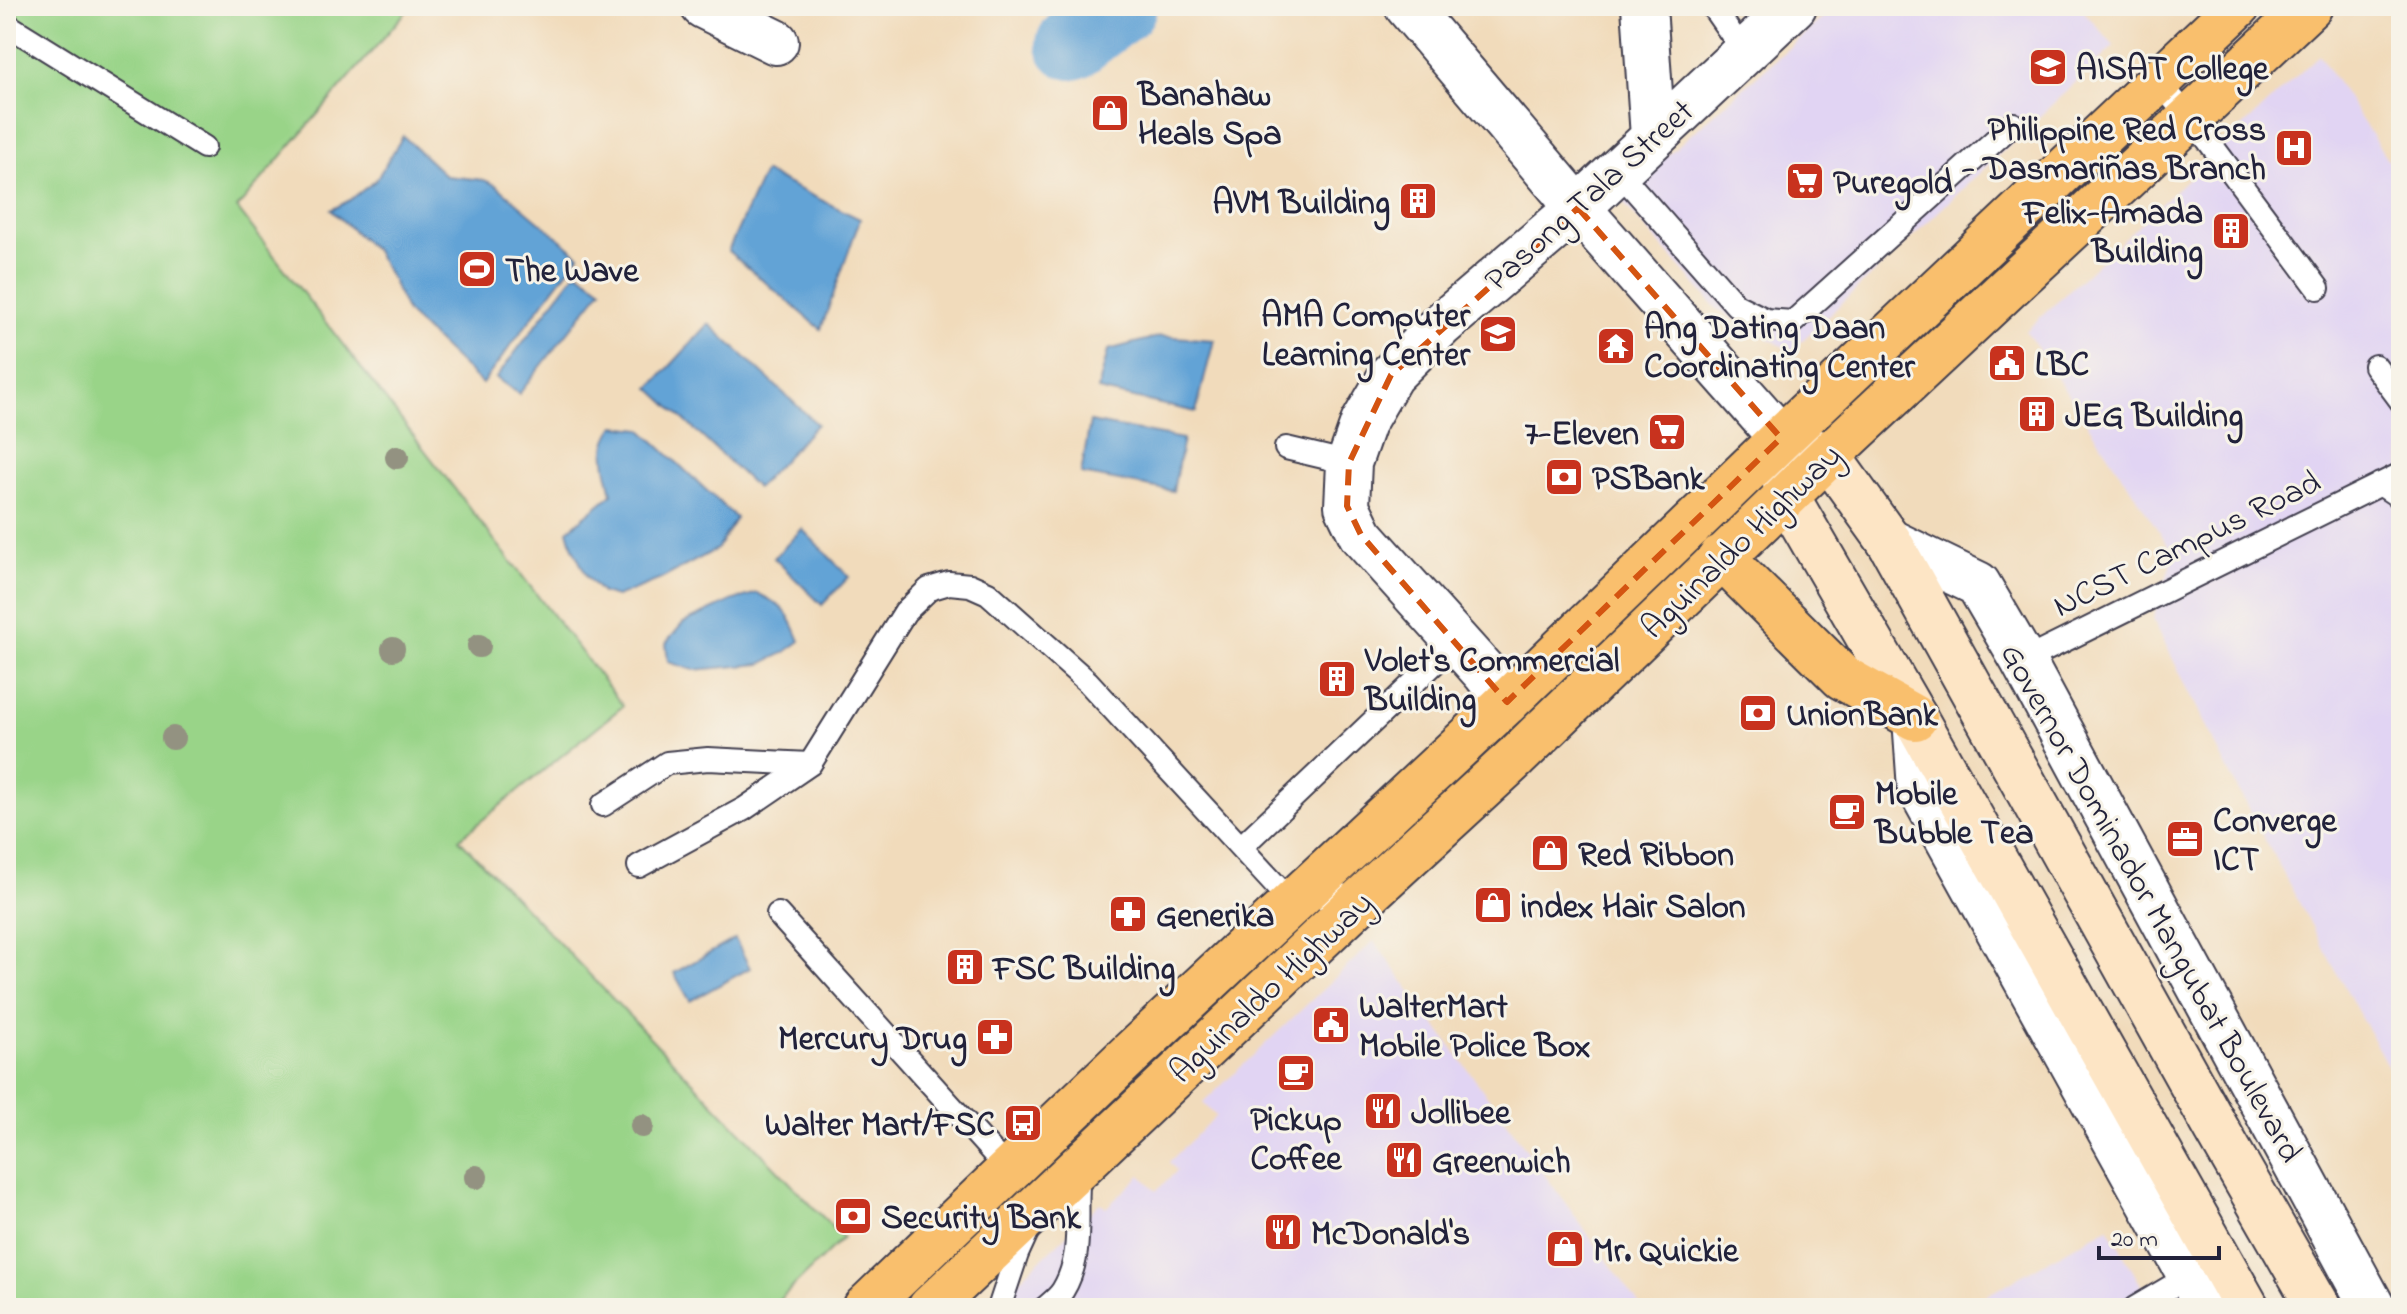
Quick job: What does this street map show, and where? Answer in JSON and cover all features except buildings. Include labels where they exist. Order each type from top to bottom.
[{"type":"highway","name":"Aguinaldo Highway","points":[[865,1308],[2238,6]]},
{"type":"highway","name":"Aguinaldo Highway","points":[[930,1308],[1516,757],[1786,495],[2310,6]]},
{"type":"highway","points":[[1721,557],[1842,677],[1915,718]]},
{"type":"main road","points":[[1828,456],[1781,438],[1786,495],[1915,718],[2206,1281],[2247,1308]]},
{"type":"main road","name":"Governor Dominador Mangubat Boulevard","points":[[1828,456],[1889,541],[2319,1308]]},
{"type":"street","points":[[703,6],[776,42]]},
{"type":"street","points":[[1407,6],[1578,208],[1781,438]]},
{"type":"street","points":[[1644,6],[1653,137]]},
{"type":"street","name":"Pasong Tala Street","points":[[1507,702],[1485,673],[1361,535],[1347,506],[1349,463],[1363,423],[1391,375],[1441,325],[1578,208],[1794,6]]},
{"type":"street","name":"Governor Dominador Mangubat Boulevard","points":[[1889,541],[1978,584],[2023,661],[2373,1308]]},
{"type":"street","points":[[2216,1128],[2262,1102]]},
{"type":"lane","points":[[1712,6],[1744,52]]},
{"type":"lane","points":[[6,24],[204,147]]},
{"type":"lane","points":[[2159,82],[2318,288]]},
{"type":"lane","points":[[1618,171],[1736,305],[1766,320],[1793,322],[2013,124]]},
{"type":"lane","points":[[2375,366],[2401,401]]},
{"type":"lane","points":[[1286,448],[1349,463]]},
{"type":"lane","name":"NCST Campus Road","points":[[2023,661],[2401,474]]},
{"type":"lane","points":[[2380,484],[2401,498]]},
{"type":"lane","points":[[639,866],[744,809],[810,764],[905,612],[929,589],[949,583],[970,585],[988,593],[1088,682],[1291,902],[1336,894],[1362,899]]},
{"type":"lane","points":[[1241,847],[1445,653]]},
{"type":"lane","points":[[603,805],[667,763],[708,759],[810,764]]},
{"type":"lane","points":[[778,914],[1039,1205],[1017,1254],[999,1308]]},
{"type":"lane","points":[[1045,1308],[1063,1292],[1074,1263],[1079,1226],[1076,1199],[1080,1166]]},
{"type":"lane","points":[[2135,1308],[2206,1281]]},
{"type":"highlighted area","points":[[1578,208],[1781,438],[1507,702],[1361,535],[1347,506],[1349,463],[1391,375]]},
{"type":"shaded area","name":"Puregold","points":[[1836,6],[2079,6],[2114,46],[1791,351],[1718,310],[1619,198]]},
{"type":"shaded area","points":[[2319,55],[2401,180],[2401,1080],[2395,1080],[2236,786],[2153,619],[2174,554],[2026,331]]},
{"type":"shaded area","points":[[1374,941],[1642,1308],[990,1308],[1100,1203],[1106,1208],[1141,1175],[1156,1191],[1177,1171],[1169,1162],[1216,1116],[1203,1103]]},
{"type":"shaded area","points":[[2108,1227],[2154,1308],[1964,1308]]},
{"type":"green space","points":[[6,6],[411,6],[237,208],[623,706],[459,839],[843,1238],[771,1308],[6,1308]]},
{"type":"water","name":"The Wave","points":[[403,136],[446,176],[484,180],[496,185],[579,255],[482,384],[407,313],[375,251],[331,210],[376,180]]},
{"type":"water","points":[[764,172],[860,219],[821,329],[728,251]]},
{"type":"water","points":[[577,271],[602,289],[519,394],[496,378]]},
{"type":"water","points":[[709,324],[817,424],[757,488],[650,388]]},
{"type":"water","points":[[1161,336],[1214,340],[1196,412],[1098,390],[1108,350]]},
{"type":"water","points":[[1090,422],[1183,439],[1173,491],[1081,474]]},
{"type":"water","points":[[615,426],[641,429],[736,518],[717,549],[661,579],[616,597],[602,593],[587,577],[568,530],[612,494],[605,451],[609,434]]},
{"type":"water","points":[[802,529],[849,577],[822,605],[774,558]]},
{"type":"water","points":[[757,593],[785,611],[800,641],[761,664],[694,670],[668,662],[666,643],[683,623]]},
{"type":"water","points":[[735,939],[750,968],[690,1001],[674,973]]},
{"type":"waterway","points":[[1072,44],[1121,6]]},
{"type":"place","name":"AISAT College","points":[[2048,67]]},
{"type":"place","name":"Banahaw Heals Spa","points":[[1110,113]]},
{"type":"place","name":"Philippine Red Cross - Dasmariñas Branch","points":[[2294,148]]},
{"type":"place","name":"Puregold","points":[[1805,181]]},
{"type":"place","name":"AVM Building","points":[[1418,201]]},
{"type":"place","name":"Felix-Amada Building","points":[[2231,231]]},
{"type":"place","name":"The Wave","points":[[477,269]]},
{"type":"place","name":"AMA Computer Learning Center","points":[[1498,334]]},
{"type":"place","name":"Ang Dating Daan Coordinating Center","points":[[1616,346]]},
{"type":"place","name":"LBC","points":[[2007,363]]},
{"type":"place","name":"JEG Building","points":[[2037,414]]},
{"type":"place","name":"7-Eleven","points":[[1667,432]]},
{"type":"place","name":"PSBank","points":[[1564,477]]},
{"type":"place","name":"Volet's Commercial Building","points":[[1337,679]]},
{"type":"place","name":"UnionBank","points":[[1758,713]]},
{"type":"place","name":"Mobile Bubble Tea","points":[[1847,812]]},
{"type":"place","name":"Converge ICT","points":[[2185,839]]},
{"type":"place","name":"Red Ribbon","points":[[1550,853]]},
{"type":"place","name":"index Hair Salon","points":[[1493,905]]},
{"type":"place","name":"Generika","points":[[1128,914]]},
{"type":"place","name":"FSC Building","points":[[965,967]]},
{"type":"place","name":"WalterMart Mobile Police Box","points":[[1331,1025]]},
{"type":"place","name":"Mercury Drug","points":[[995,1037]]},
{"type":"place","name":"Pickup Coffee","points":[[1296,1073]]},
{"type":"place","name":"Jollibee","points":[[1383,1111]]},
{"type":"place","name":"Walter Mart/FSC","points":[[1023,1123]]},
{"type":"place","name":"Greenwich","points":[[1404,1160]]},
{"type":"place","name":"Security Bank","points":[[853,1216]]},
{"type":"place","name":"McDonald's","points":[[1283,1232]]},
{"type":"place","name":"Mr. Quickie","points":[[1565,1249]]}]
